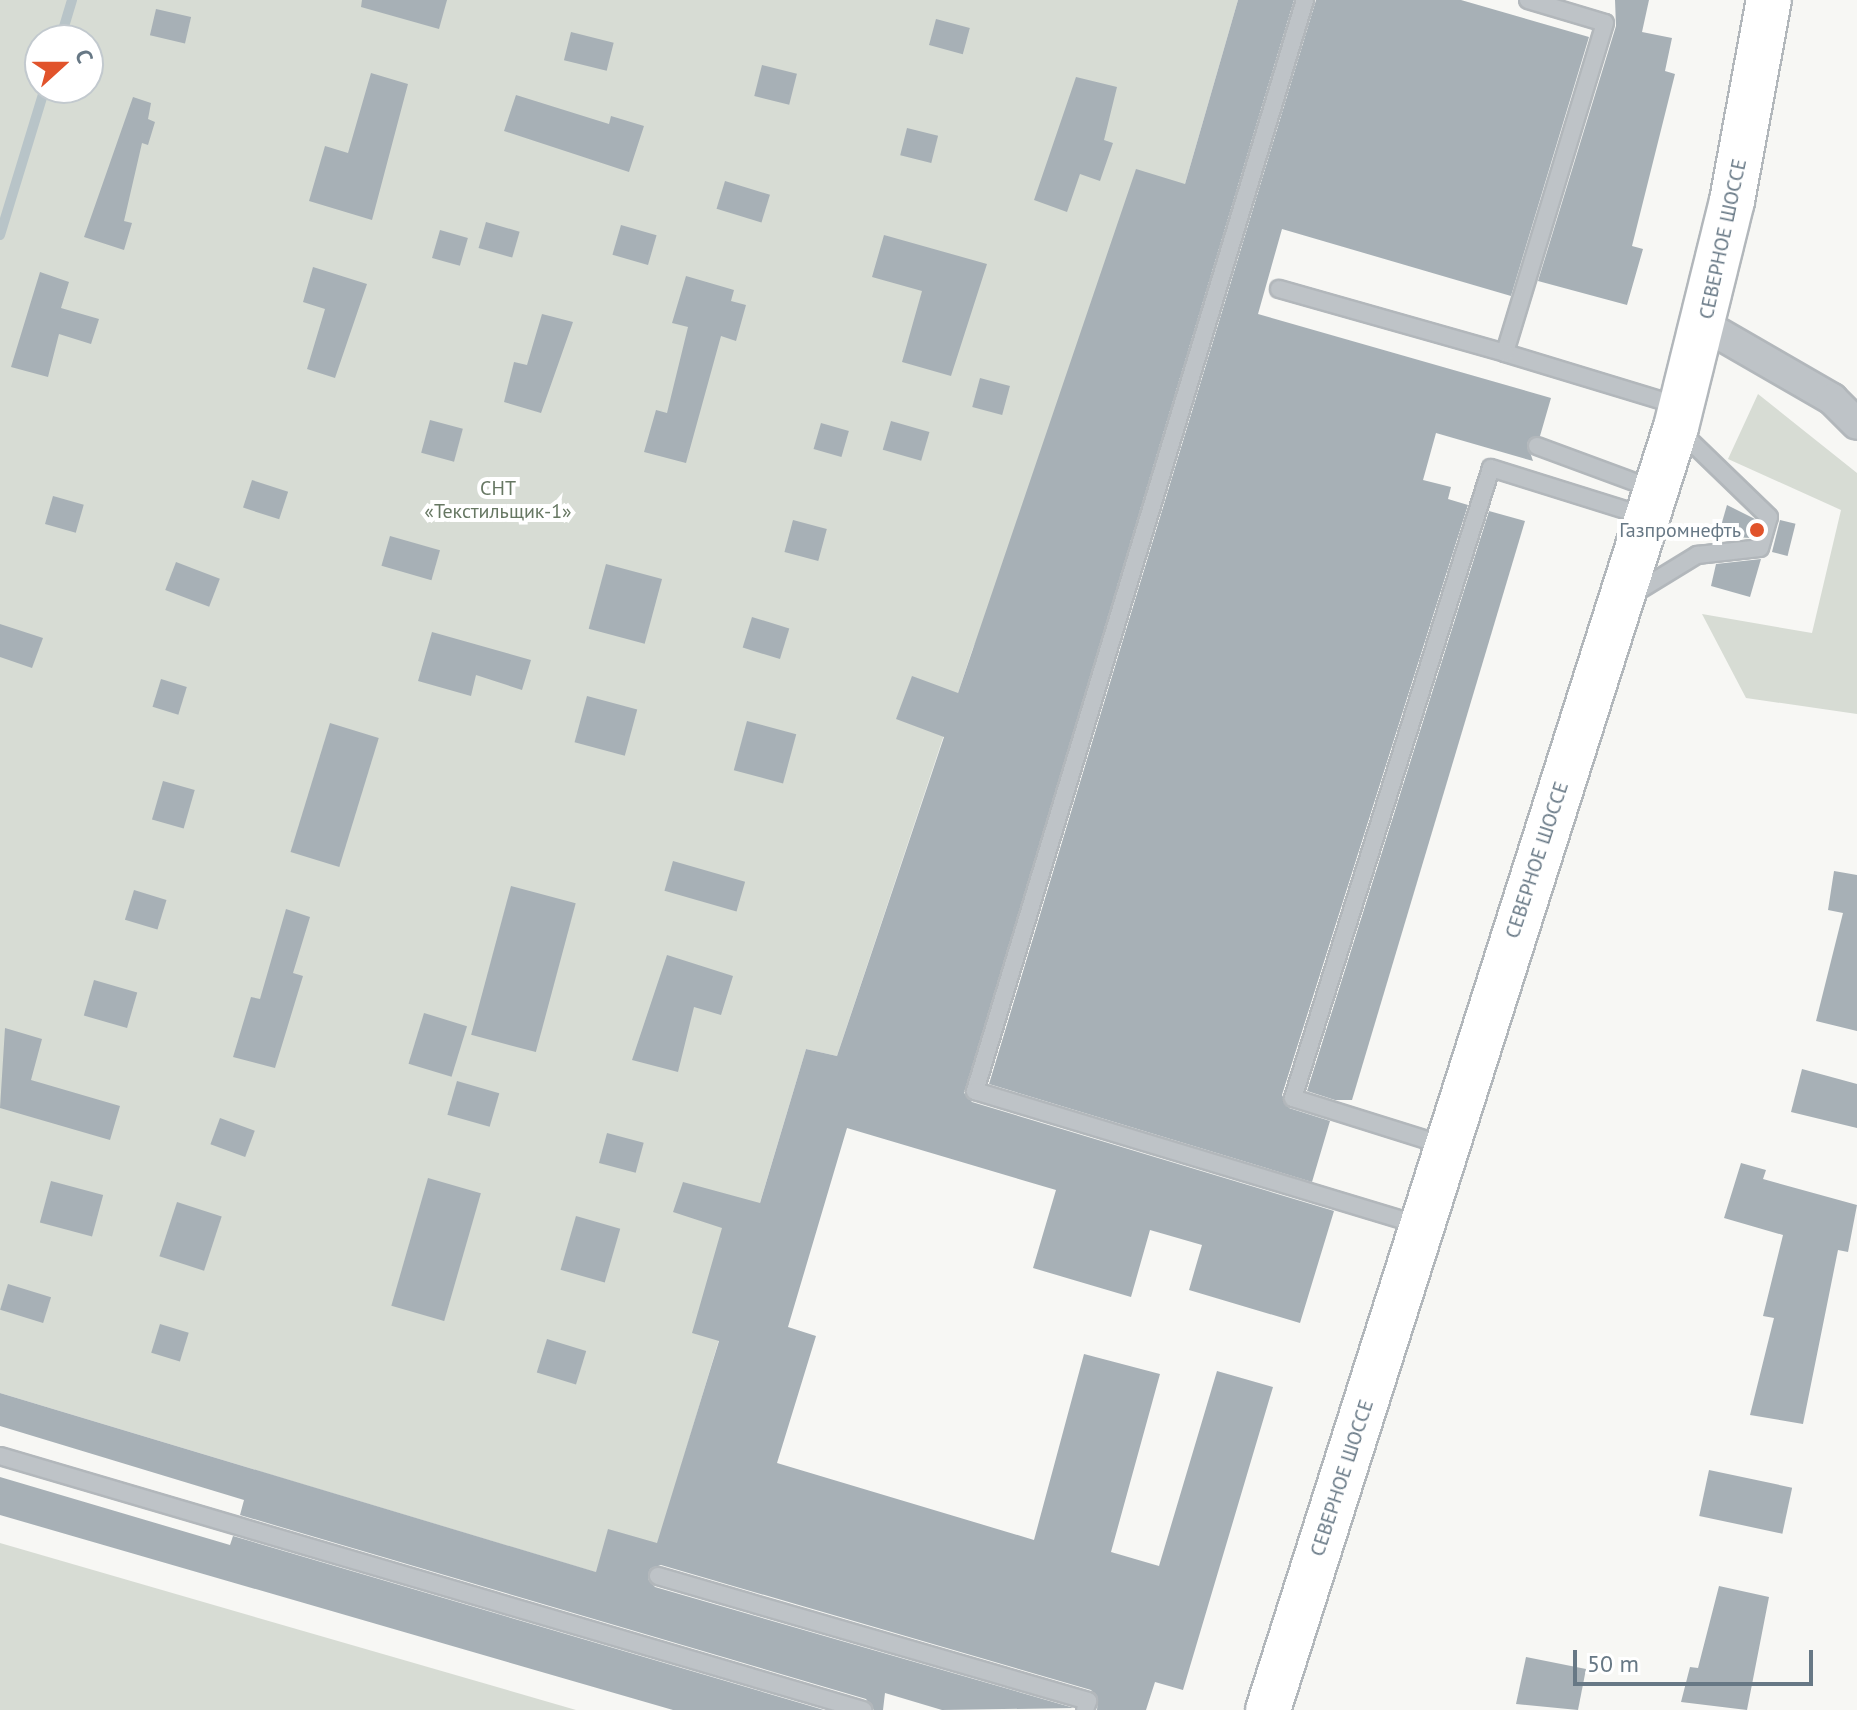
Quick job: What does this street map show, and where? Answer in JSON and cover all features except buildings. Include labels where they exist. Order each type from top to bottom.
[{"type":"main road","name":"СЕВЕРНОЕ ШОССЕ","points":[[1268,1710],[1678,417],[1704,325],[1769,0]]},
{"type":"street","points":[[1704,325],[1832,399],[1857,424]]},
{"type":"lane","points":[[1305,0],[975,1091],[1421,1226]]},
{"type":"lane","points":[[1505,353],[1605,23],[1528,0]]},
{"type":"lane","points":[[1279,289],[1505,353],[1678,417],[1769,517],[1760,548],[1697,555],[1619,603]]},
{"type":"lane","points":[[1537,446],[1650,503]]},
{"type":"lane","points":[[1447,1147],[1293,1098],[1491,468],[1650,503]]},
{"type":"lane","points":[[0,1456],[863,1710]]},
{"type":"lane","points":[[658,1576],[1088,1701],[1085,1710]]},
{"type":"green space","name":"СНТ «Текстильщик-1»","points":[[0,0],[1238,0],[1185,184],[973,648],[837,1056],[806,1049],[645,1587],[0,1393]]},
{"type":"green space","points":[[1758,394],[1857,473],[1857,714],[1746,698],[1702,614],[1812,633],[1841,510],[1728,459]]},
{"type":"green space","points":[[0,1543],[576,1710],[0,1710]]},
{"type":"waterway","points":[[65,24],[72,0]]},
{"type":"waterway","points":[[0,235],[40,104]]},
{"type":"place","name":"Газпромнефть","points":[[1757,530]]}]
